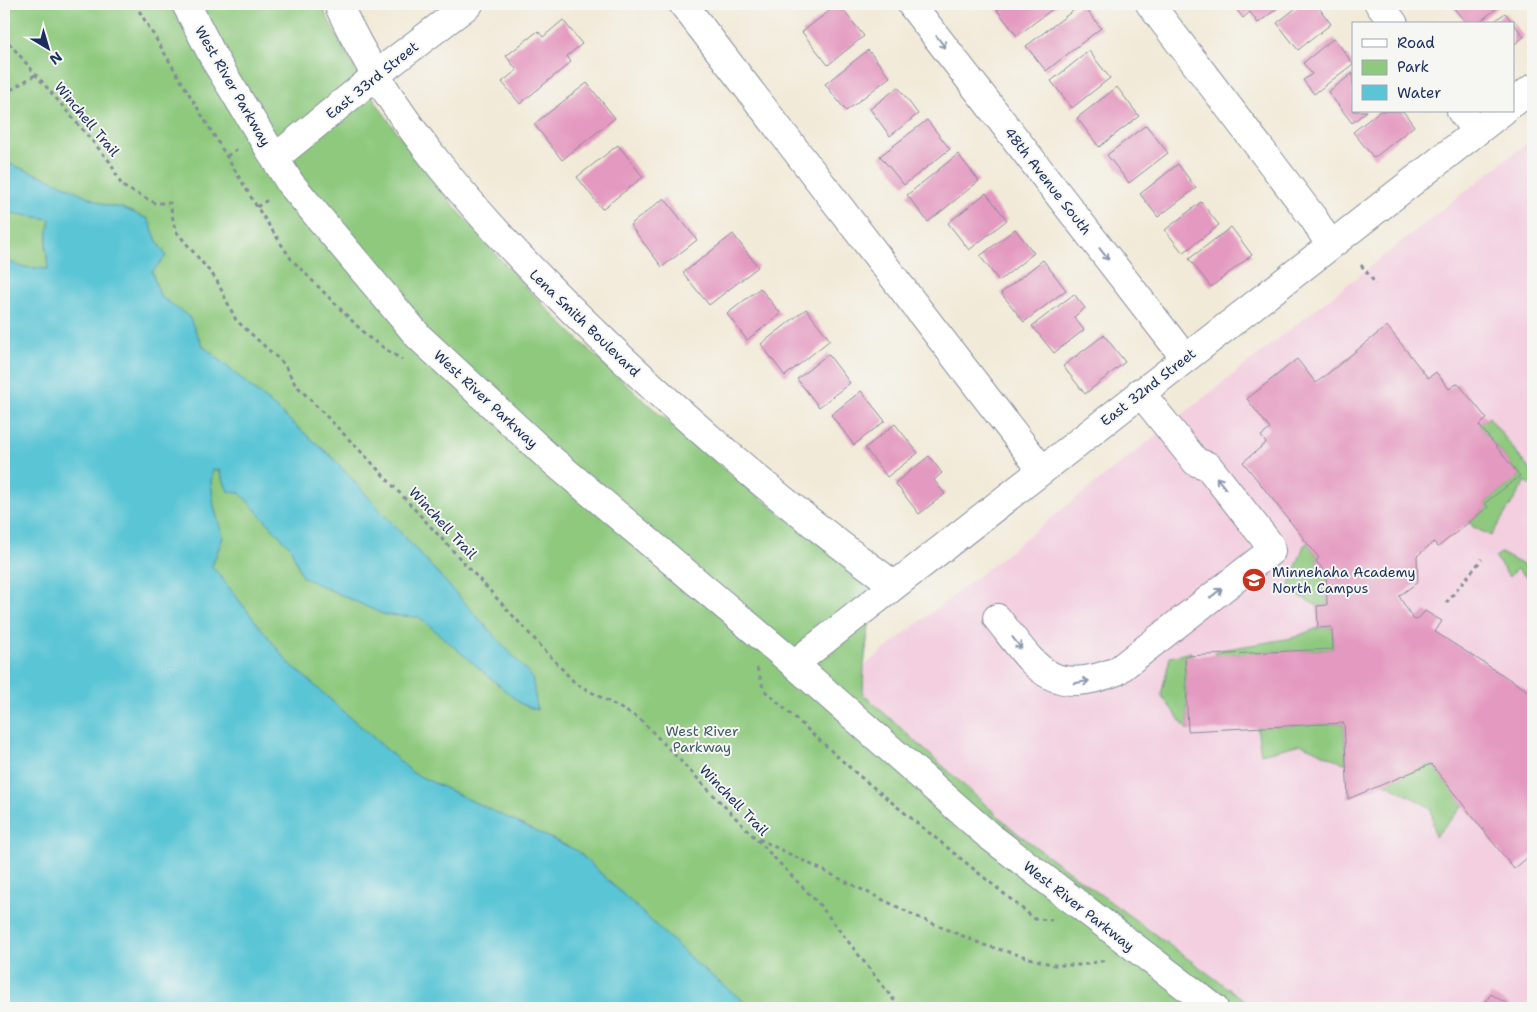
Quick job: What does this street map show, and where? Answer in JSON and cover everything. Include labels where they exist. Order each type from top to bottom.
[{"type":"street","name":"West River Parkway","points":[[186,4],[216,62],[290,182],[352,259],[426,344],[546,455],[794,664],[988,835],[1214,1008]]},
{"type":"street","name":"Lena Smith Boulevard","points":[[338,4],[376,76],[418,137],[526,265],[678,412],[894,585]]},
{"type":"street","name":"East 33rd Street","points":[[275,158],[469,4]]},
{"type":"street","points":[[683,4],[1042,470]]},
{"type":"street","name":"48th Avenue South","points":[[911,4],[1185,358]]},
{"type":"street","points":[[1150,4],[1314,219],[1330,245]]},
{"type":"street","points":[[1378,4],[1392,22]]},
{"type":"street","points":[[1514,102],[1533,88]]},
{"type":"street","name":"East 32nd Street","points":[[794,664],[1330,245],[1469,121],[1500,112]]},
{"type":"street","points":[[997,618],[1037,668],[1054,678],[1074,683],[1096,679],[1117,671],[1271,551],[1270,545],[1208,466],[1196,462],[1140,392]]},
{"type":"path","points":[[135,4],[291,259],[368,337],[407,363]]},
{"type":"path","name":"Winchell Trail","points":[[4,37],[110,162],[122,186],[155,203],[170,203],[175,230],[216,279],[236,320],[284,364],[295,384],[371,462],[575,683],[640,719],[819,904],[900,1008]]},
{"type":"path","points":[[4,94],[35,75]]},
{"type":"path","points":[[227,156],[240,147]]},
{"type":"path","points":[[1361,265],[1376,284]]},
{"type":"path","points":[[1446,603],[1482,559]]},
{"type":"path","points":[[757,668],[764,690],[857,774],[1035,919],[1052,920]]},
{"type":"path","points":[[640,719],[762,842],[920,918],[984,946],[1045,964],[1082,965],[1106,960]]},
{"type":"shaded area","name":"Minnehaha Academy North Campus","points":[[1533,138],[1533,1008],[1255,1008],[1017,833],[863,694],[864,666]]},
{"type":"green space","name":"West River Parkway","points":[[4,4],[321,4],[347,55],[407,146],[489,247],[539,301],[591,352],[701,449],[815,541],[874,585],[864,666],[863,694],[1017,833],[1255,1008],[752,1008],[698,965],[577,851],[413,773],[287,661],[212,566],[223,537],[214,507],[211,482],[213,469],[218,470],[228,491],[240,493],[291,548],[302,577],[385,615],[419,617],[521,704],[537,710],[532,677],[331,456],[202,345],[189,317],[160,296],[152,272],[166,256],[157,241],[148,219],[122,208],[105,205],[55,181],[4,162]]},
{"type":"green space","points":[[4,212],[50,219],[46,246],[48,269],[21,267],[4,259]]},
{"type":"green space","points":[[1489,417],[1533,474],[1533,489],[1526,481],[1491,536],[1473,527],[1469,522],[1488,507],[1485,503],[1520,476],[1479,425]]},
{"type":"green space","points":[[1307,543],[1319,558],[1316,561],[1326,573],[1327,605],[1317,606],[1288,589],[1304,545]]},
{"type":"green space","points":[[1501,553],[1533,570],[1533,582],[1516,569],[1509,577],[1495,557]]},
{"type":"green space","points":[[1332,627],[1333,649],[1215,655],[1215,651],[1292,638],[1318,628]]},
{"type":"green space","points":[[1191,652],[1191,656],[1185,657],[1188,731],[1161,695],[1170,657]]},
{"type":"green space","points":[[1344,723],[1346,764],[1301,744],[1261,754],[1257,727]]},
{"type":"green space","points":[[1431,764],[1464,805],[1435,837],[1431,808],[1385,783]]},
{"type":"water","points":[[4,162],[55,181],[105,205],[122,208],[148,219],[157,241],[166,256],[152,272],[160,296],[189,317],[202,345],[331,456],[532,677],[537,710],[521,704],[419,617],[385,615],[302,577],[291,548],[240,493],[228,491],[219,470],[213,469],[211,482],[214,507],[223,537],[212,566],[287,661],[413,773],[577,851],[698,965],[752,1008],[4,1008],[4,259],[21,267],[48,269],[46,246],[50,219],[4,212]]},
{"type":"building","points":[[838,4],[864,36],[828,65],[802,32]]},
{"type":"building","points":[[1005,4],[1059,4],[1017,36],[997,10]]},
{"type":"building","points":[[1082,4],[1101,28],[1046,71],[1026,46]]},
{"type":"building","points":[[1232,4],[1283,4],[1258,23],[1250,12],[1243,18]]},
{"type":"building","points":[[1301,4],[1316,4],[1331,24],[1298,50],[1277,23]]},
{"type":"building","points":[[1454,4],[1502,4],[1480,22],[1465,22],[1452,6]]},
{"type":"building","points":[[1505,13],[1512,22],[1494,22]]},
{"type":"building","points":[[563,20],[582,44],[567,56],[571,62],[520,104],[502,82],[517,70],[506,56],[538,31],[543,37]]},
{"type":"building","points":[[1514,24],[1524,37],[1514,44]]},
{"type":"building","points":[[1334,38],[1352,65],[1314,94],[1303,80],[1312,74],[1303,63]]},
{"type":"building","points":[[868,50],[890,77],[846,111],[825,84]]},
{"type":"building","points":[[1089,51],[1110,78],[1072,108],[1051,81]]},
{"type":"building","points":[[1352,74],[1352,112],[1366,112],[1352,123],[1328,92]]},
{"type":"building","points":[[587,83],[615,118],[562,160],[534,124]]},
{"type":"building","points":[[898,87],[918,114],[890,136],[870,109]]},
{"type":"building","points":[[1117,87],[1139,116],[1099,147],[1077,118]]},
{"type":"building","points":[[1379,112],[1404,112],[1414,126],[1374,158],[1353,132]]},
{"type":"building","points":[[927,120],[950,149],[904,185],[880,156]]},
{"type":"building","points":[[1146,125],[1168,153],[1129,183],[1107,155]]},
{"type":"building","points":[[618,145],[643,177],[602,209],[577,177]]},
{"type":"building","points":[[958,154],[979,181],[928,222],[907,195]]},
{"type":"building","points":[[1178,164],[1196,188],[1158,217],[1140,194]]},
{"type":"building","points":[[986,193],[1007,220],[969,250],[948,223]]},
{"type":"building","points":[[664,198],[697,240],[662,267],[630,225]]},
{"type":"building","points":[[1201,202],[1219,225],[1183,253],[1165,230]]},
{"type":"building","points":[[1231,227],[1252,255],[1211,287],[1189,259]]},
{"type":"building","points":[[1015,229],[1034,253],[999,281],[980,256]]},
{"type":"building","points":[[733,234],[758,267],[709,305],[683,273]]},
{"type":"building","points":[[1043,260],[1066,290],[1024,322],[1001,293]]},
{"type":"building","points":[[760,288],[781,314],[747,340],[727,314]]},
{"type":"building","points":[[1074,294],[1085,308],[1074,317],[1084,330],[1054,353],[1032,326]]},
{"type":"building","points":[[806,309],[830,340],[785,376],[761,344]]},
{"type":"building","points":[[1387,326],[1428,378],[1436,372],[1449,389],[1458,383],[1487,419],[1479,425],[1520,476],[1485,503],[1488,507],[1438,547],[1434,542],[1417,556],[1418,582],[1399,596],[1413,619],[1417,620],[1425,611],[1442,621],[1435,632],[1528,691],[1533,686],[1533,853],[1514,869],[1431,764],[1348,799],[1344,723],[1188,731],[1185,656],[1333,649],[1332,627],[1318,628],[1317,606],[1327,605],[1326,573],[1316,561],[1319,558],[1243,462],[1266,443],[1261,436],[1270,429],[1247,399],[1297,359],[1316,383]]},
{"type":"building","points":[[1104,335],[1125,362],[1085,394],[1063,366]]},
{"type":"building","points":[[828,354],[850,383],[819,407],[797,379]]},
{"type":"building","points":[[861,391],[885,421],[854,445],[831,415]]},
{"type":"building","points":[[895,424],[918,453],[887,477],[865,448]]},
{"type":"building","points":[[929,456],[942,473],[934,480],[945,494],[919,514],[895,483]]},
{"type":"building","points":[[1491,994],[1514,1008],[1481,1008]]},
{"type":"place","name":"Minnehaha Academy North Campus","points":[[1254,580]]}]
